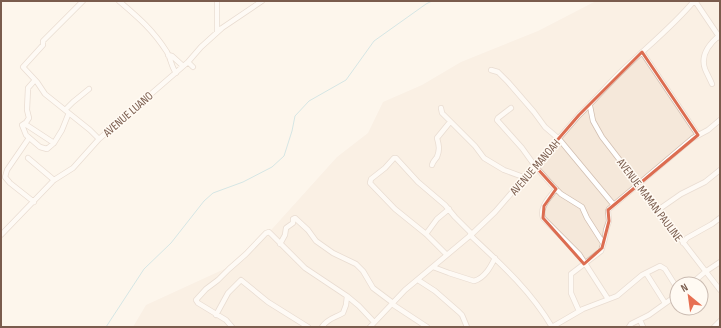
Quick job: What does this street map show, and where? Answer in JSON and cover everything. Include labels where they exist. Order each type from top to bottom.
[{"type":"street","points":[[84,1],[43,41],[42,45],[24,66],[24,69],[35,80],[45,94],[85,125],[99,139]]},
{"type":"street","points":[[217,1],[217,32]]},
{"type":"street","name":"AVENUE LUANO","points":[[1,235],[54,180],[73,168],[99,139],[188,62],[217,32],[262,1]]},
{"type":"street","points":[[695,1],[720,36],[708,47],[705,52],[705,68],[712,84]]},
{"type":"street","name":"AVENUE MANOAH","points":[[370,327],[405,290],[495,212],[579,115],[590,106],[612,81],[695,1]]},
{"type":"street","points":[[121,2],[145,24],[158,40],[168,55],[176,72]]},
{"type":"street","points":[[642,52],[698,135]]},
{"type":"street","points":[[168,55],[172,56],[183,66]]},
{"type":"street","points":[[188,62],[193,67]]},
{"type":"street","points":[[491,70],[498,72],[508,82],[545,127],[559,139],[613,204]]},
{"type":"street","points":[[35,80],[28,88],[26,110],[29,118],[22,124],[25,135],[43,148],[48,148],[54,143],[62,130],[68,115],[70,114]]},
{"type":"street","points":[[65,110],[89,89]]},
{"type":"street","name":"AVENUE MAMAN PAULINE","points":[[590,106],[591,115],[598,130],[638,185],[720,290]]},
{"type":"street","points":[[441,108],[442,113],[487,160],[504,170],[526,178]]},
{"type":"street","points":[[511,108],[497,120],[556,189],[561,194],[582,207],[603,243]]},
{"type":"street","points":[[579,311],[571,293],[571,279],[573,273],[601,251],[609,221],[608,210],[613,204],[698,135],[708,130],[720,120]]},
{"type":"street","points":[[432,165],[440,148],[437,138],[450,122]]},
{"type":"street","points":[[25,123],[54,143]]},
{"type":"street","points":[[29,138],[7,170],[5,176],[10,183],[34,202]]},
{"type":"street","points":[[447,255],[426,234],[395,209],[372,185],[370,181],[371,179],[385,168],[395,157],[418,182],[449,209],[471,234],[514,276],[542,311],[552,327],[579,311],[620,294],[628,285],[657,267],[663,267],[669,276]]},
{"type":"street","points":[[28,158],[54,180]]},
{"type":"street","points":[[658,210],[680,194],[705,182],[720,170]]},
{"type":"street","points":[[556,189],[544,206],[542,216],[545,221],[576,251],[608,299]]},
{"type":"street","points":[[426,234],[437,219],[449,209]]},
{"type":"street","points":[[280,244],[285,235],[286,228],[293,223],[293,219],[295,218],[308,230],[316,241],[333,253],[356,264],[373,288],[393,304],[427,327]]},
{"type":"street","points":[[683,243],[687,238],[720,218]]},
{"type":"street","points":[[232,327],[226,320],[196,301],[203,292],[218,280],[268,232],[270,232],[280,244],[306,268],[360,306],[374,322]]},
{"type":"street","points":[[433,266],[474,281],[478,280],[490,268],[495,258]]},
{"type":"street","points":[[700,276],[720,262]]},
{"type":"street","points":[[646,273],[665,303]]},
{"type":"street","points":[[216,315],[228,293],[241,280],[268,302],[308,327]]},
{"type":"street","points":[[418,280],[459,312],[462,315],[467,327]]},
{"type":"street","points":[[322,327],[325,322],[331,318],[343,313],[346,306],[347,296]]},
{"type":"street","points":[[629,327],[631,324],[640,320],[669,300]]},
{"type":"street","points":[[640,320],[643,327]]},
{"type":"street","points":[[714,327],[720,321]]},
{"type":"highlighted area","points":[[642,52],[698,135],[608,210],[609,221],[602,248],[584,264],[543,218],[544,206],[556,189],[535,166],[579,115]]},
{"type":"shaded area","points":[[596,1],[720,1],[720,327],[133,327],[146,305],[244,260],[337,157],[368,133],[383,102],[422,85],[461,62],[538,31]]},
{"type":"waterway","points":[[106,327],[144,269],[171,243],[204,201],[213,193],[243,182],[272,167],[284,156],[295,116],[309,101],[346,80],[374,41],[432,1]]}]
